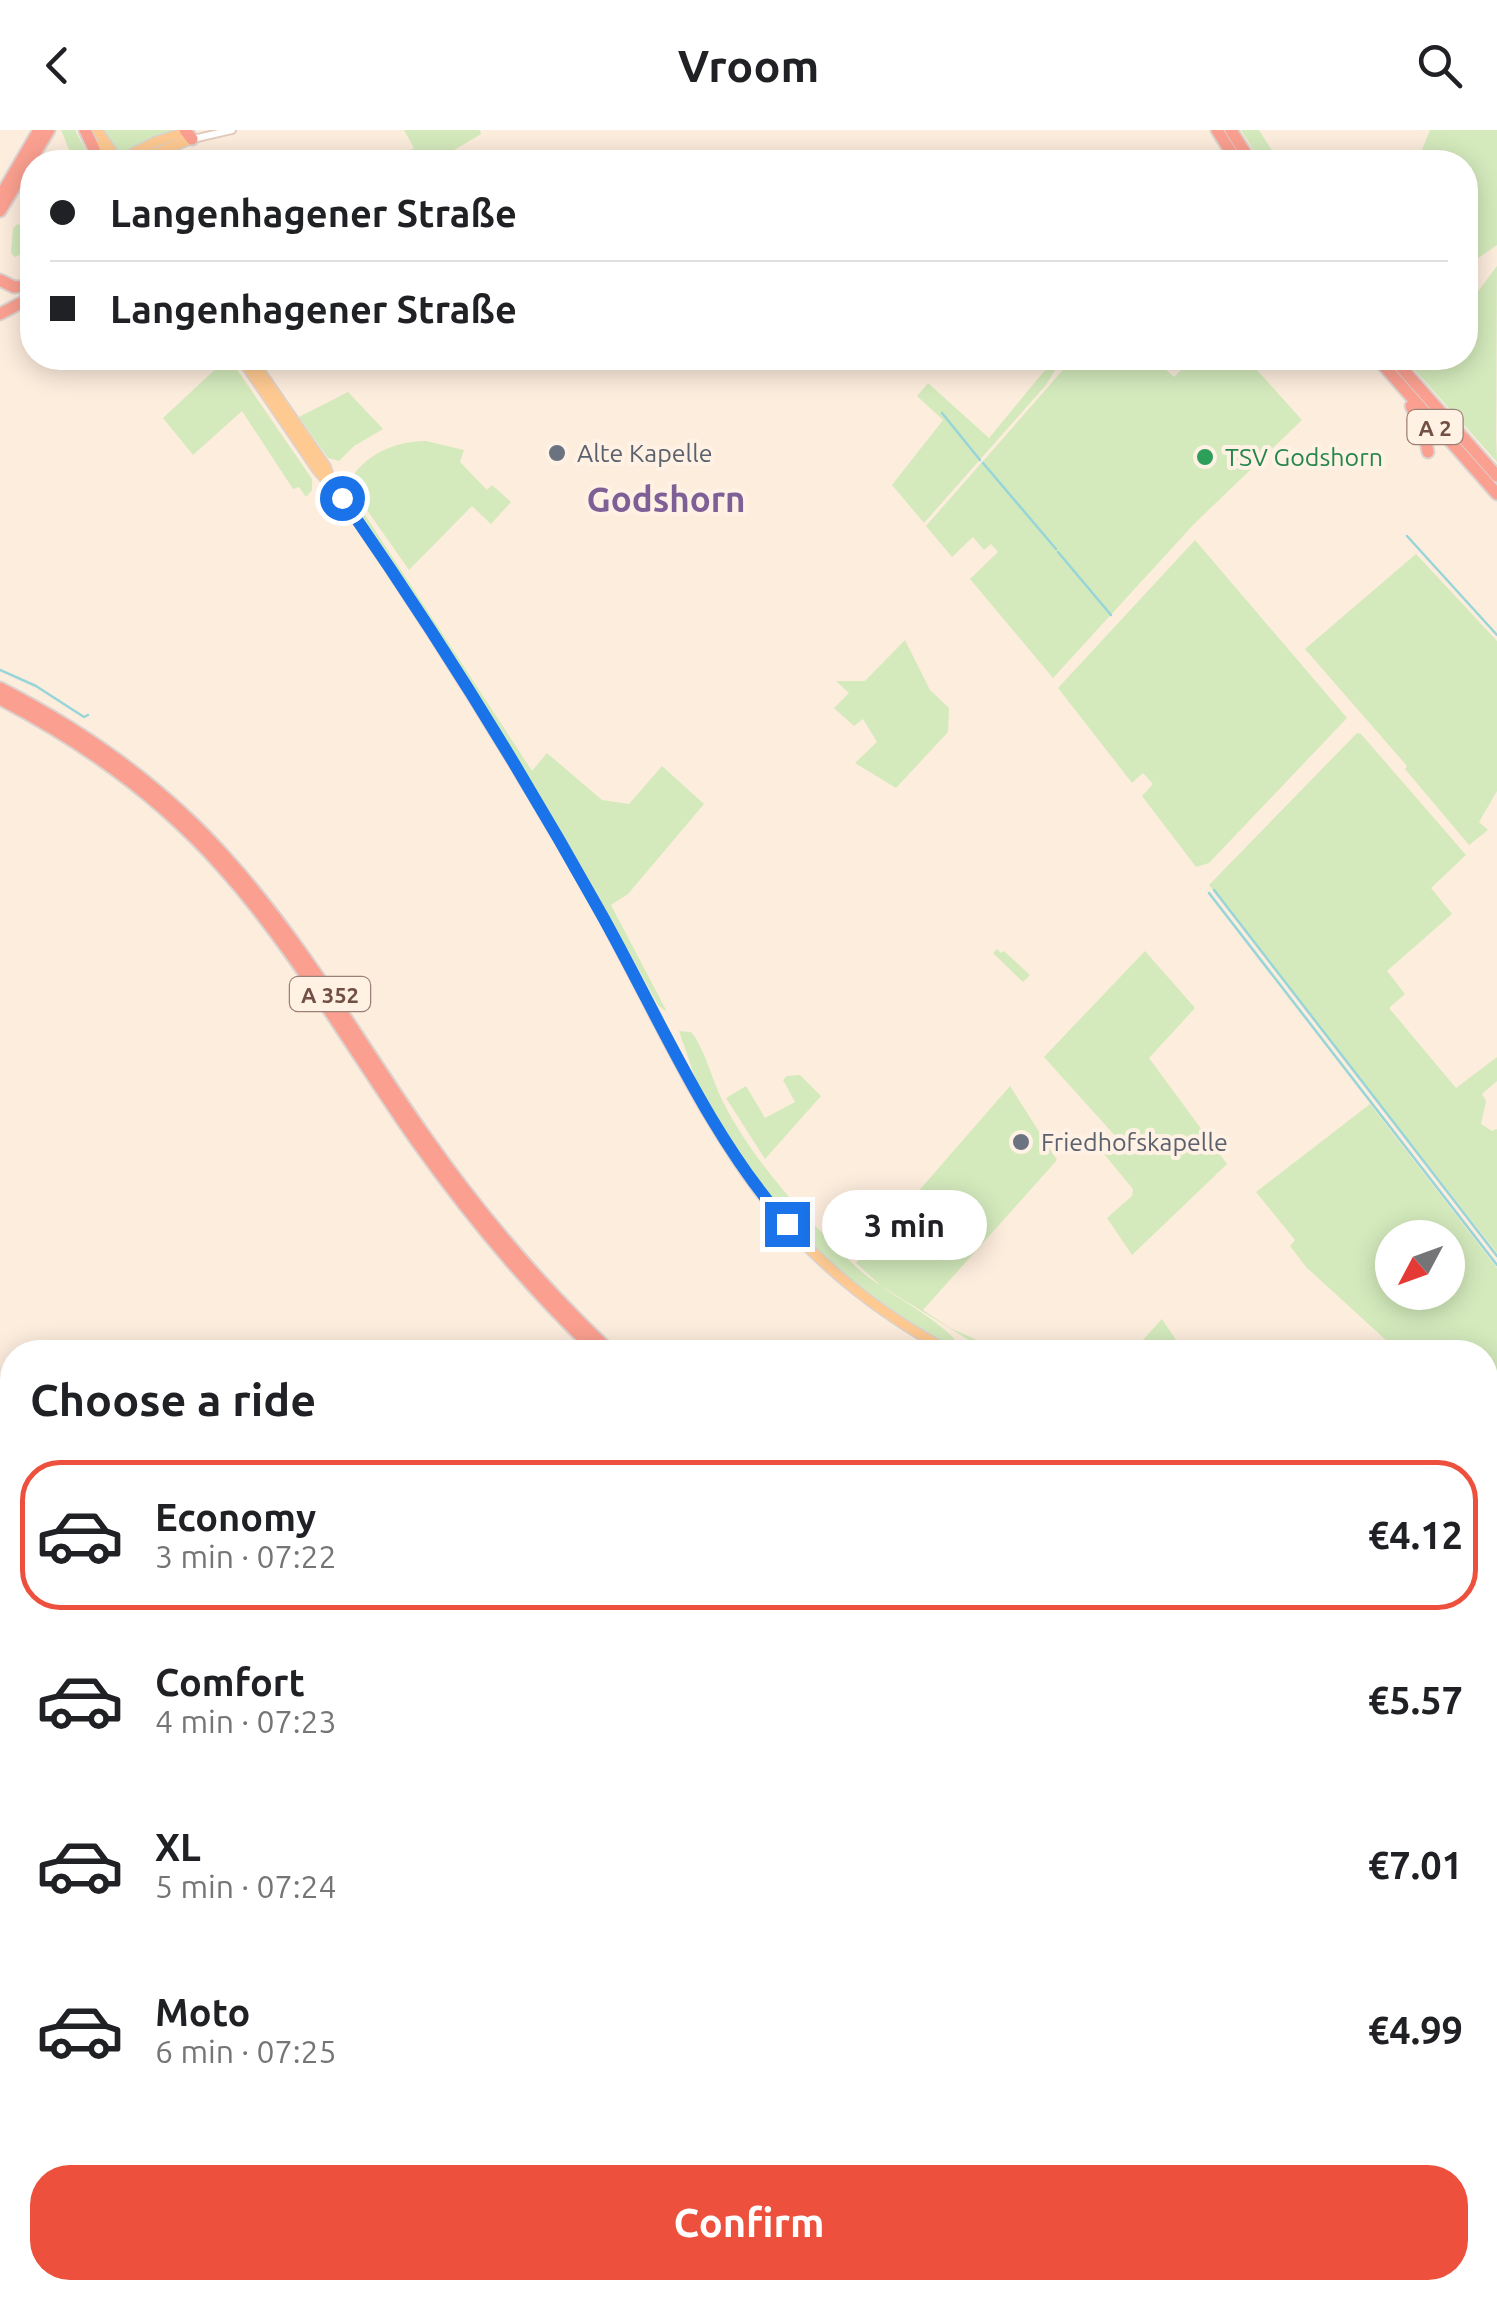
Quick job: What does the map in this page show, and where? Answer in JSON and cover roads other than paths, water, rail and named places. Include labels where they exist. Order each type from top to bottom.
[{"type":"highway","points":[[0,188],[20,162]]},
{"type":"highway","points":[[2,206],[20,164]]},
{"type":"highway","points":[[2,206],[20,177]]},
{"type":"highway","points":[[1385,370],[1412,408],[1428,452]]},
{"type":"highway","name":"A 2","points":[[1387,370],[1497,494]]},
{"type":"highway","name":"A 2","points":[[1404,370],[1497,476]]},
{"type":"highway","name":"A 352","points":[[0,688],[110,753],[172,804],[228,859],[297,946],[470,1197],[547,1288],[599,1340]]},
{"type":"highway","name":"A 352","points":[[0,699],[104,761],[166,810],[220,865],[288,950],[455,1193],[540,1295],[585,1340]]},
{"type":"main road","points":[[86,130],[104,150]]},
{"type":"main road","points":[[145,150],[191,132]]},
{"type":"main road","points":[[160,150],[191,132]]},
{"type":"main road","points":[[249,370],[428,624],[510,755],[746,1174],[802,1242],[848,1286],[926,1340]]},
{"type":"main road","points":[[259,370],[326,467],[331,482]]},
{"type":"street","points":[[191,132],[232,130]]},
{"type":"waterway","points":[[942,413],[980,460]]},
{"type":"waterway","points":[[983,463],[1056,549]]},
{"type":"waterway","points":[[1407,536],[1497,635]]},
{"type":"waterway","points":[[1058,552],[1111,615]]},
{"type":"waterway","points":[[0,670],[36,686],[84,717],[88,715]]},
{"type":"waterway","points":[[1214,890],[1497,1256]]},
{"type":"waterway","points":[[1209,893],[1497,1265]]},
{"type":"place","name":"Alte Kapelle","points":[[557,453]]},
{"type":"place","name":"TSV Godshorn","points":[[1205,457]]},
{"type":"place","name":"Friedhofskapelle","points":[[1021,1142]]},
{"type":"district","name":"Godshorn","points":[[666,499]]}]
